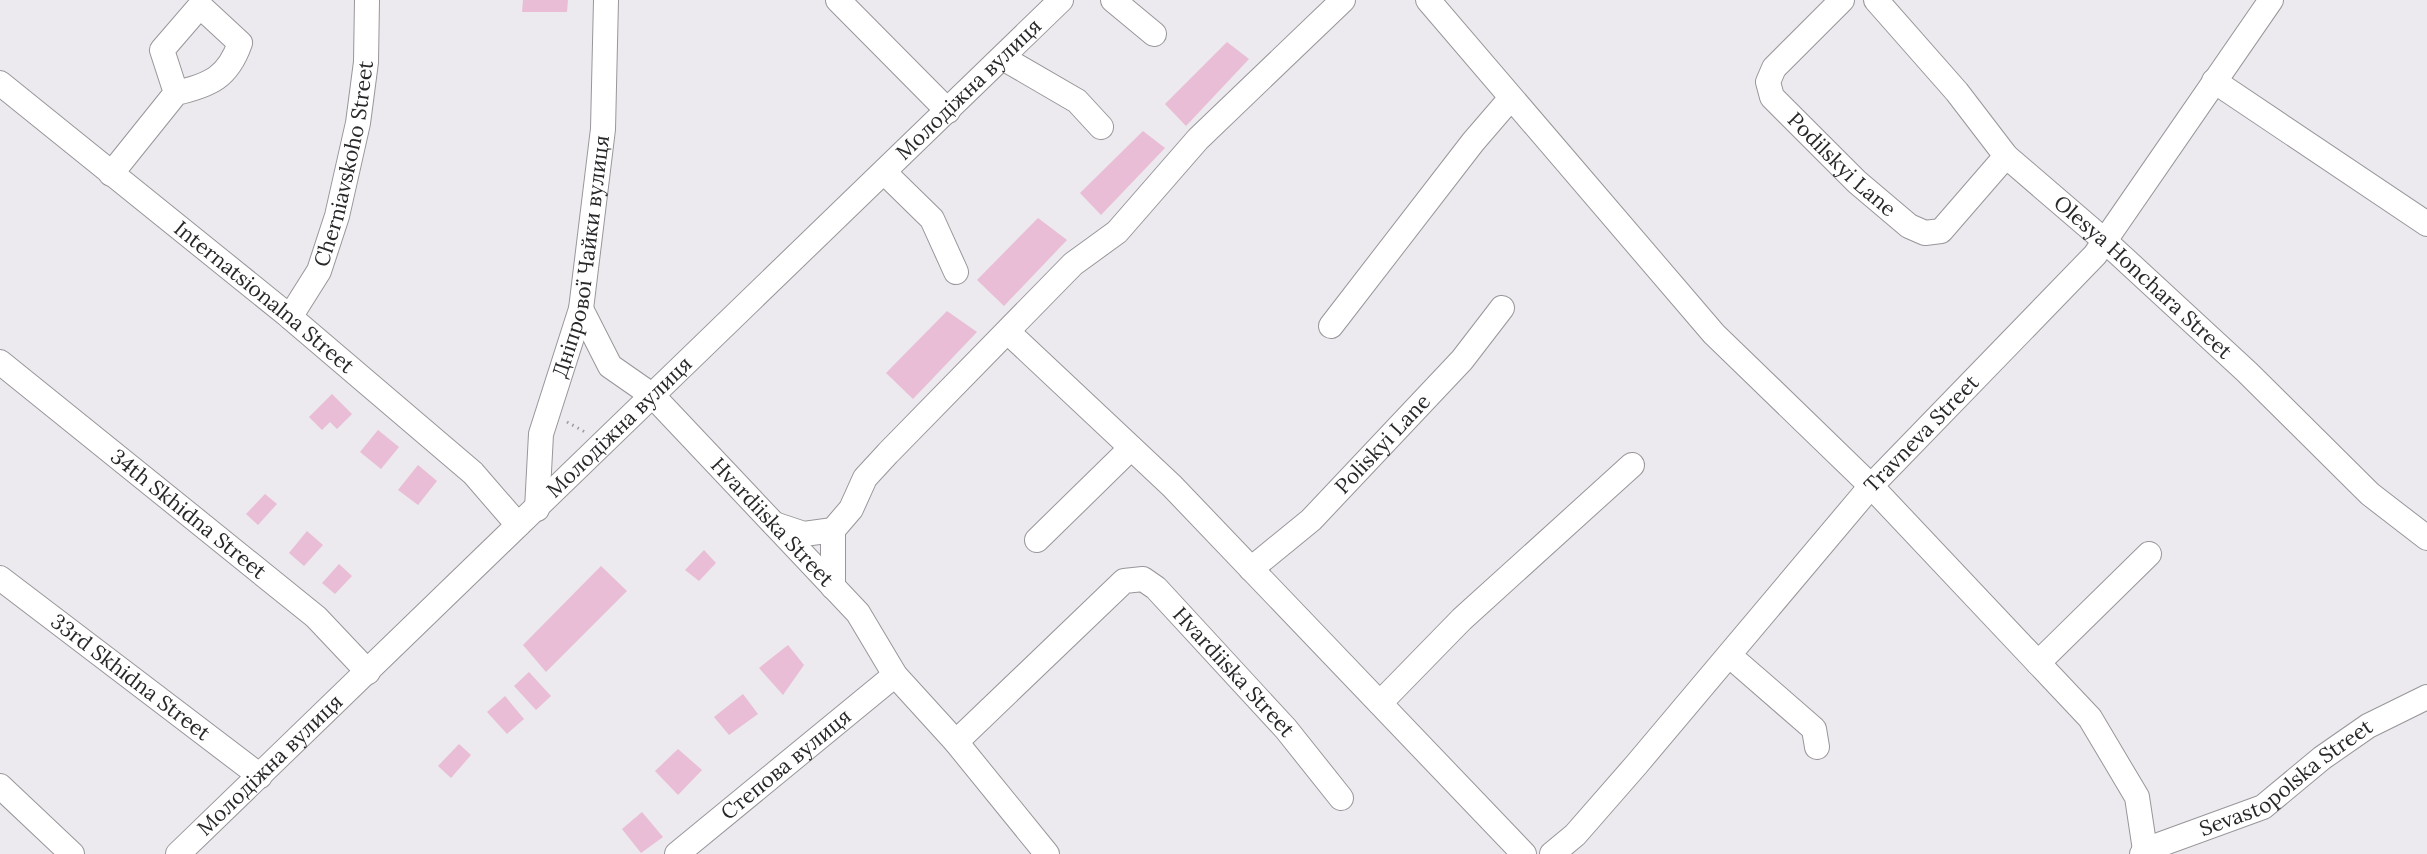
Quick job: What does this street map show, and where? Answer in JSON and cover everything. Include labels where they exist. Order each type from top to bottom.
[{"type":"street","name":"Cherniavskoho Street","points":[[290,317],[319,271],[338,216],[358,123],[366,62],[367,0]]},
{"type":"street","name":"Дніпрової Чайки вулиця","points":[[537,508],[541,434],[581,309],[603,129],[606,0]]},
{"type":"street","points":[[838,0],[948,111]]},
{"type":"street","name":"Молодіжна вулиця","points":[[178,854],[1061,0]]},
{"type":"street","points":[[1113,0],[1154,34]]},
{"type":"street","points":[[833,587],[833,530],[851,509],[865,478],[1073,264],[1117,232],[1198,139],[1343,0]]},
{"type":"street","points":[[1428,0],[1510,99],[1714,334],[1871,486],[2090,718],[2137,797],[2143,852]]},
{"type":"street","name":"Podilskyi Lane","points":[[1842,0],[1774,68],[1768,82],[1772,97],[1857,182],[1910,226],[1925,232],[1941,231],[2006,156]]},
{"type":"street","name":"Olesya Honchara Street","points":[[1876,0],[1957,92],[2006,156],[2105,241],[2247,372],[2370,494],[2427,538]]},
{"type":"street","name":"Travneva Street","points":[[1552,854],[1575,836],[1730,656],[1871,486],[1965,392],[2095,255],[2271,0]]},
{"type":"street","points":[[1003,58],[1077,101],[1101,127]]},
{"type":"street","points":[[2214,81],[2427,224]]},
{"type":"street","name":"Internatsionalna Street","points":[[0,83],[290,317],[473,473],[518,525]]},
{"type":"street","points":[[111,174],[176,93]]},
{"type":"street","points":[[1331,326],[1473,142],[1510,99]]},
{"type":"street","points":[[885,172],[932,219],[956,272]]},
{"type":"street","name":"Poliskyi Lane","points":[[1251,569],[1311,520],[1462,360],[1502,308]]},
{"type":"street","name":"Hvardiiska Street","points":[[581,309],[610,366],[653,396],[858,613],[884,652],[895,675],[956,742],[1047,854]]},
{"type":"street","points":[[1008,332],[1131,448],[1251,569],[1524,854]]},
{"type":"street","name":"34th Skhidna Street","points":[[0,362],[316,617],[368,672]]},
{"type":"street","points":[[1037,540],[1131,448]]},
{"type":"street","points":[[1380,704],[1462,619],[1632,465]]},
{"type":"street","points":[[774,524],[804,534],[833,530]]},
{"type":"street","points":[[2038,663],[2150,554]]},
{"type":"street","name":"33rd Skhidna Street","points":[[0,578],[260,776]]},
{"type":"street","name":"Hvardiiska Street","points":[[956,742],[1124,581],[1143,579],[1156,588],[1287,729],[1341,798]]},
{"type":"street","points":[[1730,656],[1814,729],[1817,747]]},
{"type":"street","name":"Степова вулиця","points":[[677,854],[895,675]]},
{"type":"street","name":"Sevastopolska Street","points":[[2143,852],[2263,807],[2322,758],[2368,726],[2427,697]]},
{"type":"street","points":[[0,786],[72,854]]},
{"type":"path","points":[[549,410],[585,433],[606,439]]},
{"type":"building","points":[[523,0],[568,0],[567,12],[522,12]]},
{"type":"building","points":[[1227,42],[1249,59],[1186,126],[1165,104]]},
{"type":"building","points":[[1143,131],[1165,148],[1101,215],[1080,193]]},
{"type":"building","points":[[1038,218],[1067,240],[1004,306],[977,280]]},
{"type":"building","points":[[947,311],[977,332],[913,399],[886,373]]},
{"type":"building","points":[[332,394],[352,414],[337,429],[330,422],[322,430],[309,417]]},
{"type":"building","points":[[378,430],[399,447],[381,469],[360,452]]},
{"type":"building","points":[[418,465],[437,481],[418,505],[398,490]]},
{"type":"building","points":[[265,494],[277,504],[258,525],[246,514]]},
{"type":"building","points":[[307,531],[323,545],[304,566],[289,553]]},
{"type":"building","points":[[704,550],[716,563],[699,581],[685,570]]},
{"type":"building","points":[[339,564],[352,576],[335,594],[322,583]]},
{"type":"building","points":[[601,566],[627,591],[546,672],[523,645]]},
{"type":"building","points":[[788,645],[804,665],[783,695],[759,668]]},
{"type":"building","points":[[529,672],[551,696],[536,710],[514,686]]},
{"type":"building","points":[[743,694],[758,714],[729,735],[714,717]]},
{"type":"building","points":[[505,696],[524,719],[507,734],[487,712]]},
{"type":"building","points":[[459,744],[471,755],[451,778],[438,766]]},
{"type":"building","points":[[678,749],[702,770],[678,795],[655,771]]},
{"type":"building","points":[[642,812],[663,837],[641,853],[622,829]]}]
